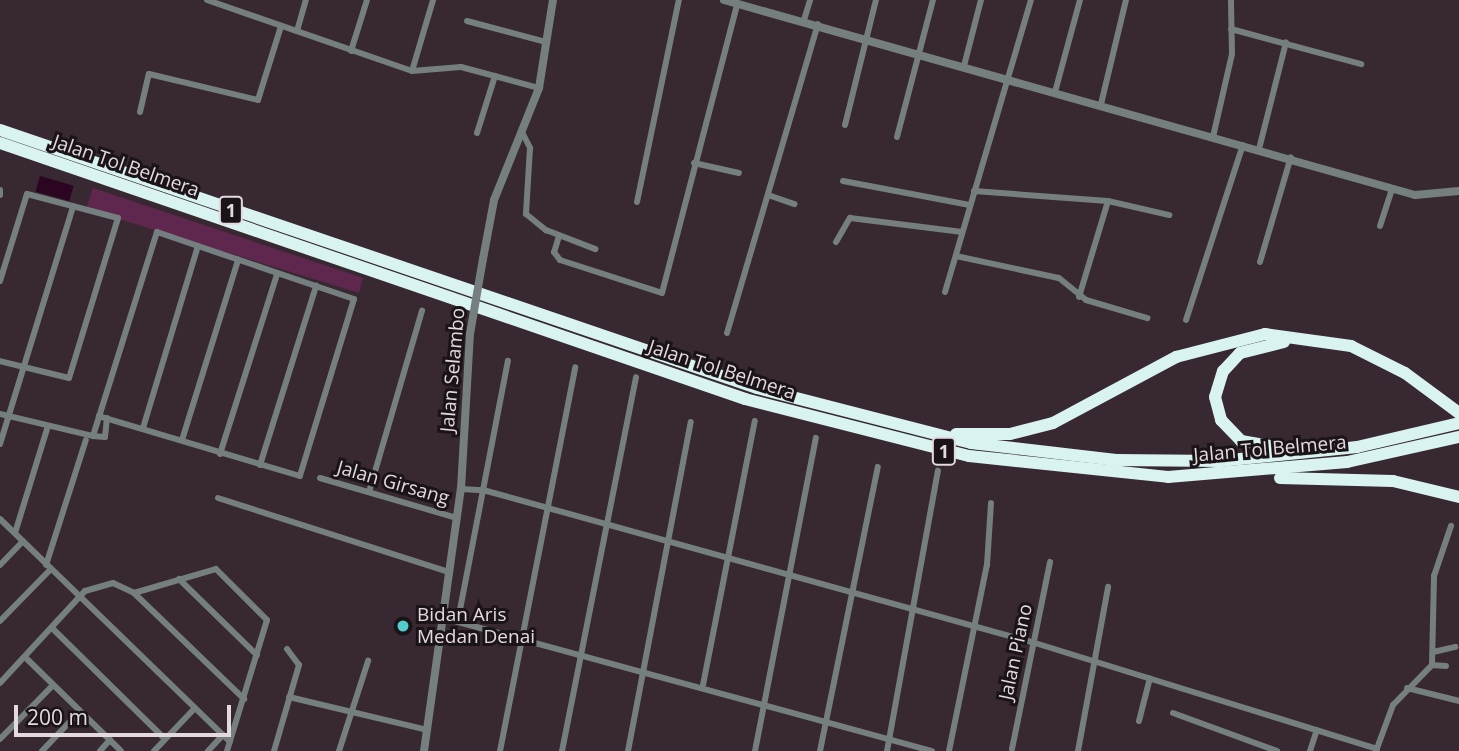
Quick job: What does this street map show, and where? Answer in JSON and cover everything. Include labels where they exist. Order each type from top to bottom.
[{"type":"highway","name":"Jalan Tol Belmera","points":[[0,130],[744,384],[904,429],[1043,454],[1128,460],[1286,458],[1357,447],[1459,422]]},
{"type":"highway","name":"Jalan Tol Belmera","points":[[0,143],[834,425],[981,458],[1195,476],[1347,462],[1459,436]]},
{"type":"highway","points":[[904,429],[988,436],[1031,430],[1080,412],[1176,357],[1265,334],[1351,346],[1459,413]]},
{"type":"highway","points":[[1357,447],[1274,450],[1241,441],[1218,410],[1223,371],[1251,348],[1301,342],[1377,363],[1438,399],[1459,422]]},
{"type":"highway","points":[[1195,476],[1381,480],[1459,498]]},
{"type":"street","points":[[207,0],[412,71],[449,66],[539,88]]},
{"type":"street","points":[[297,31],[306,0]]},
{"type":"street","points":[[351,51],[367,0]]},
{"type":"street","points":[[412,71],[433,0]]},
{"type":"street","name":"Jalan Selambo","points":[[425,751],[440,617],[461,489],[470,334],[494,200],[523,134],[539,88],[553,0]]},
{"type":"street","points":[[637,202],[679,0]]},
{"type":"street","points":[[724,0],[1291,157],[1392,188],[1427,196],[1459,191]]},
{"type":"street","points":[[804,20],[810,0]]},
{"type":"street","points":[[845,125],[876,0]]},
{"type":"street","points":[[897,138],[933,0]]},
{"type":"street","points":[[964,66],[981,0]]},
{"type":"street","points":[[945,292],[1006,77],[1031,0]]},
{"type":"street","points":[[1055,92],[1080,0]]},
{"type":"street","points":[[1101,104],[1126,0]]},
{"type":"street","points":[[1213,136],[1232,54],[1231,0]]},
{"type":"street","points":[[559,236],[554,252],[560,260],[662,293],[694,163],[744,4]]},
{"type":"street","points":[[467,21],[547,41]]},
{"type":"street","points":[[727,333],[818,24]]},
{"type":"street","points":[[140,112],[149,75],[258,100],[281,26]]},
{"type":"street","points":[[1231,29],[1361,64]]},
{"type":"street","points":[[1259,149],[1286,42]]},
{"type":"street","points":[[477,133],[495,76]]},
{"type":"street","points":[[523,134],[530,148],[526,214],[559,236],[596,249]]},
{"type":"street","points":[[1186,320],[1243,145]]},
{"type":"street","points":[[1260,262],[1291,157]]},
{"type":"street","points":[[694,163],[739,173]]},
{"type":"street","points":[[843,181],[970,205]]},
{"type":"street","points":[[1380,226],[1392,188]]},
{"type":"street","points":[[974,191],[1108,201],[1169,215]]},
{"type":"street","points":[[0,281],[27,194],[118,219],[74,362],[63,381],[0,361]]},
{"type":"street","points":[[768,195],[794,204]]},
{"type":"street","points":[[1079,297],[1108,201]]},
{"type":"street","points":[[0,443],[4,415],[23,367],[73,206]]},
{"type":"street","points":[[836,243],[850,218],[962,232]]},
{"type":"street","points":[[0,621],[48,567],[89,438],[99,416],[156,232],[277,274],[348,294],[355,303],[300,476],[99,416]]},
{"type":"street","points":[[143,428],[198,246]]},
{"type":"street","points":[[956,256],[1059,278],[1079,297],[1147,318]]},
{"type":"street","points":[[182,440],[238,260]]},
{"type":"street","points":[[220,454],[277,274]]},
{"type":"street","points":[[260,465],[316,285]]},
{"type":"street","points":[[369,492],[422,311]]},
{"type":"street","points":[[458,620],[508,361]]},
{"type":"street","points":[[500,751],[545,508],[575,367]]},
{"type":"street","points":[[562,751],[636,376]]},
{"type":"street","points":[[4,415],[47,429],[89,438],[105,436],[107,418]]},
{"type":"street","points":[[703,685],[754,421]]},
{"type":"street","points":[[628,751],[691,422]]},
{"type":"street","points":[[15,533],[47,429]]},
{"type":"street","points":[[755,751],[816,438]]},
{"type":"street","points":[[820,751],[878,467]]},
{"type":"street","points":[[887,751],[938,471]]},
{"type":"street","name":"Jalan Girsang","points":[[320,478],[457,518]]},
{"type":"street","points":[[461,489],[483,490],[914,612],[1035,643],[1376,750],[1407,688],[1432,665],[1434,576],[1451,526]]},
{"type":"street","points":[[218,498],[448,572]]},
{"type":"street","points":[[949,751],[974,628],[991,503]]},
{"type":"street","points":[[0,519],[230,742]]},
{"type":"street","points":[[0,565],[23,541]]},
{"type":"street","name":"Jalan Piano","points":[[1012,749],[1049,562]]},
{"type":"street","points":[[134,593],[219,570],[267,620],[228,751]]},
{"type":"street","points":[[179,579],[257,655]]},
{"type":"street","points":[[0,683],[79,597],[103,584],[134,593],[244,699]]},
{"type":"street","points":[[1078,751],[1108,587]]},
{"type":"street","points":[[440,617],[703,685],[932,751]]},
{"type":"street","points":[[52,628],[165,739]]},
{"type":"street","points":[[1433,652],[1455,647]]},
{"type":"street","points":[[274,751],[299,665],[287,649]]},
{"type":"street","points":[[25,657],[121,751]]},
{"type":"street","points":[[339,751],[369,661]]},
{"type":"street","points":[[1432,665],[1446,666]]},
{"type":"street","points":[[1139,721],[1150,678]]},
{"type":"street","points":[[0,739],[53,685]]},
{"type":"street","points":[[1407,688],[1459,701]]},
{"type":"street","points":[[289,697],[428,730]]},
{"type":"street","points":[[154,751],[194,709]]},
{"type":"street","points":[[42,751],[80,711]]},
{"type":"street","points":[[1173,713],[1277,751]]},
{"type":"street","points":[[1310,751],[1317,730]]},
{"type":"street","points":[[208,751],[223,735]]},
{"type":"street","points":[[100,751],[110,740]]},
{"type":"shaded area","points":[[40,176],[74,186],[69,201],[36,191]]},
{"type":"shaded area","points":[[93,188],[363,278],[359,293],[122,220],[87,206]]},
{"type":"place","name":"Bidan Aris Medan Denai","points":[[403,626]]}]
